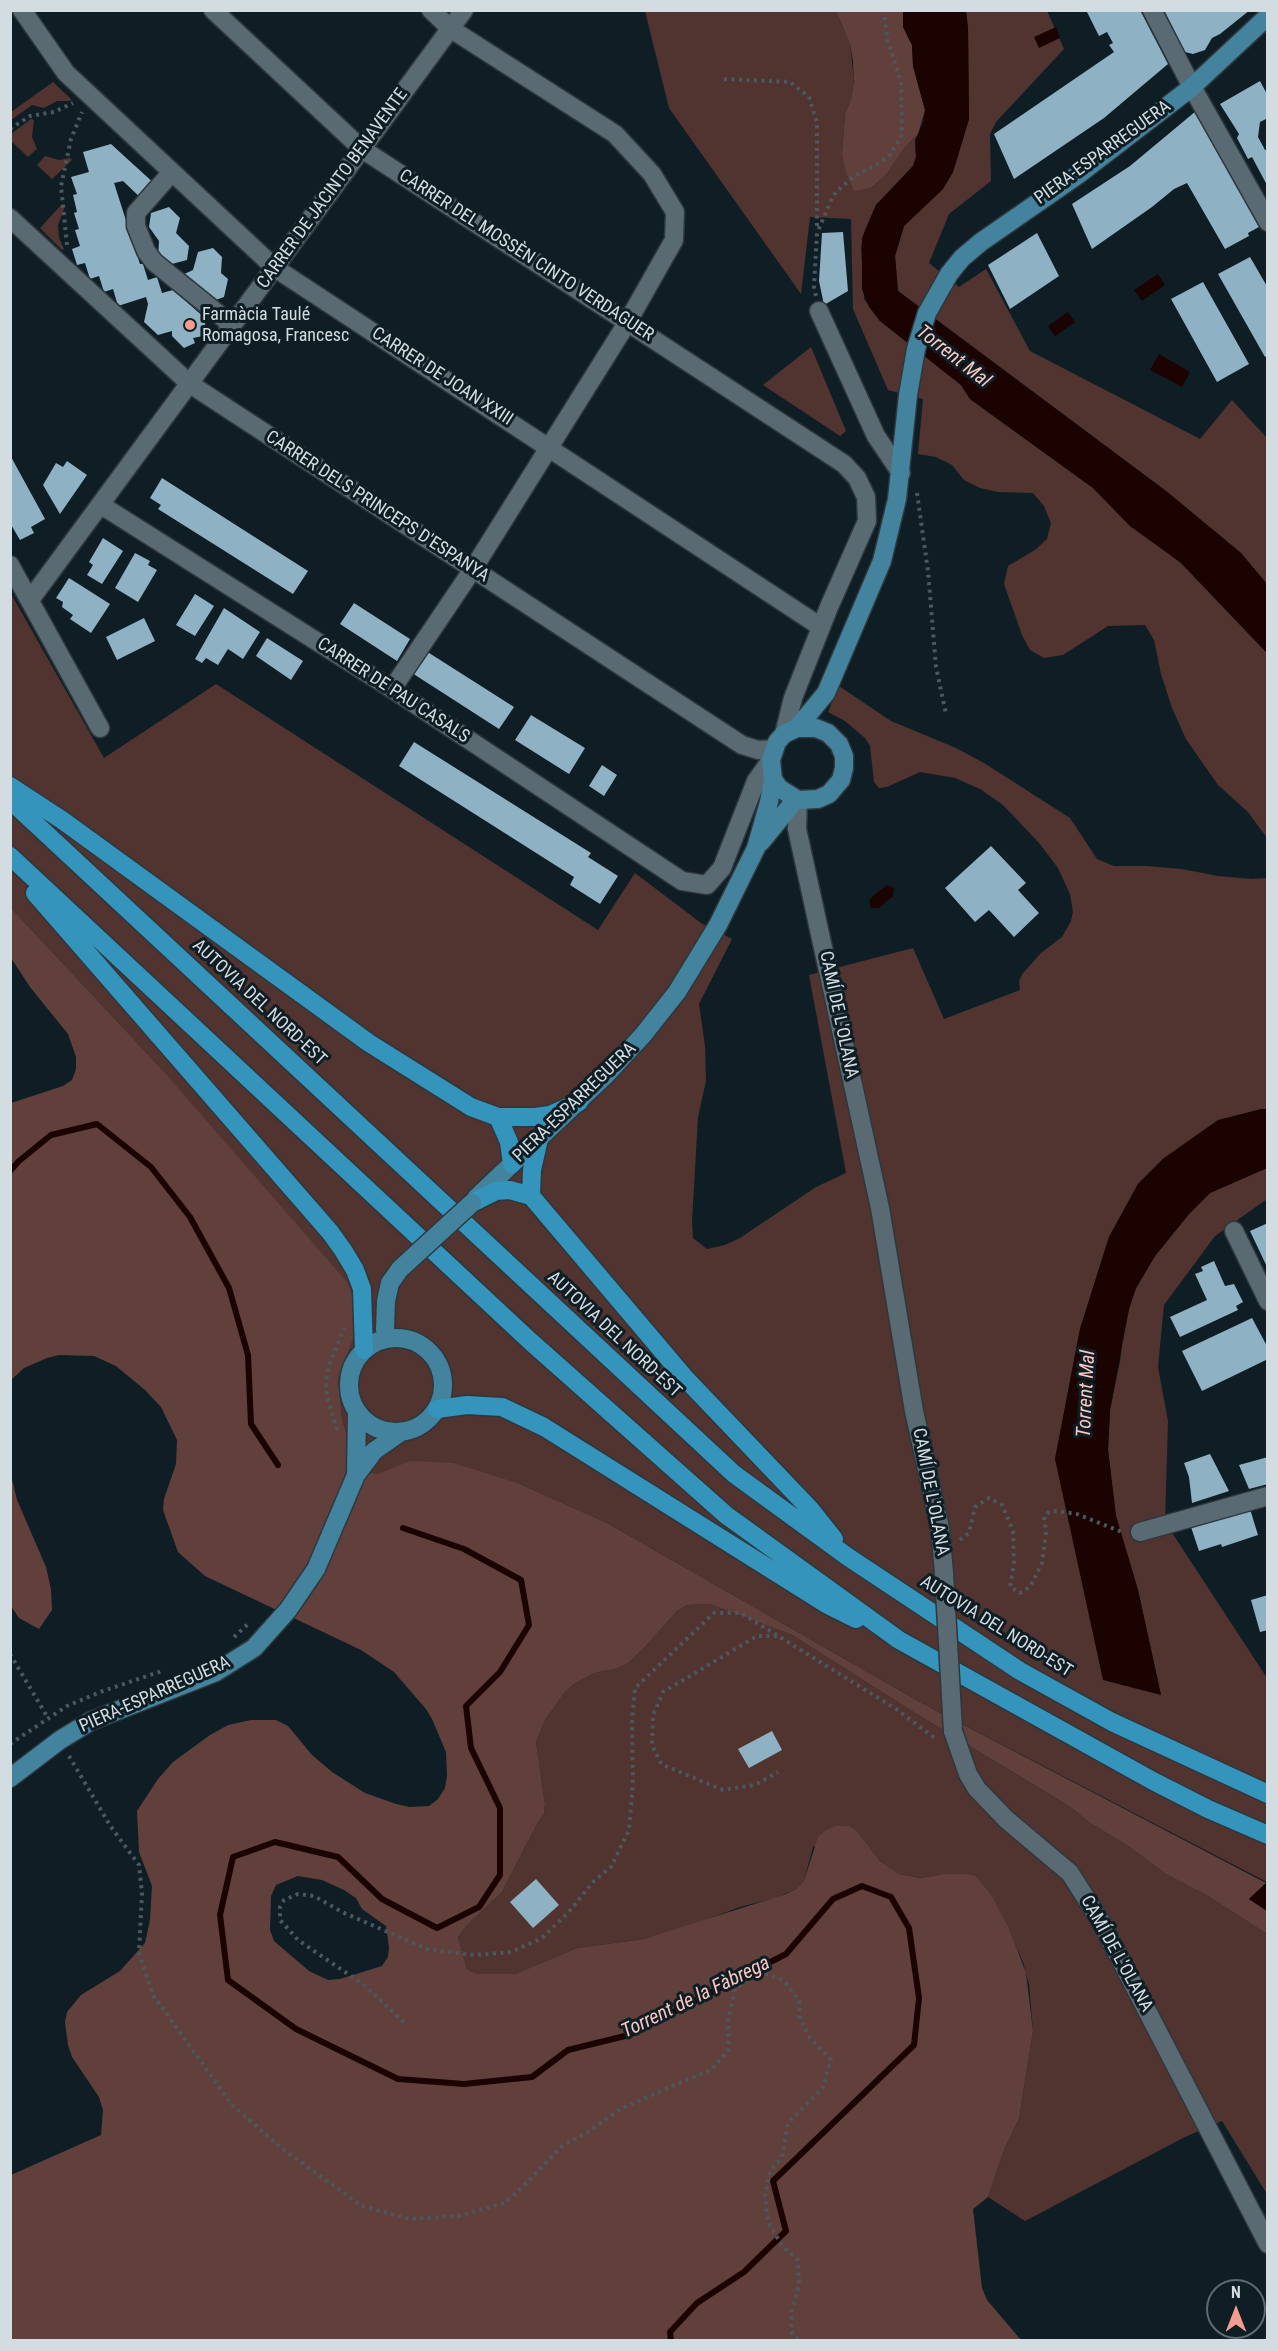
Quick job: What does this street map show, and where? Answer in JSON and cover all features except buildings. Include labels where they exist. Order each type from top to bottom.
[{"type":"highway","points":[[10,786],[62,820],[369,1043],[471,1107],[498,1117],[535,1118],[579,1102]]},
{"type":"highway","name":"AUTOVIA DEL NORD-EST","points":[[10,800],[734,1474],[848,1557],[1020,1671],[1112,1722],[1268,1794]]},
{"type":"highway","points":[[10,856],[530,1341],[726,1515],[899,1640]]},
{"type":"highway","points":[[10,864],[344,1250],[356,1270],[362,1289],[364,1350]]},
{"type":"highway","points":[[498,1117],[509,1142],[512,1164]]},
{"type":"highway","points":[[531,1196],[532,1170],[538,1139]]},
{"type":"highway","points":[[472,1203],[503,1190],[531,1196],[686,1379],[812,1510],[848,1557]]},
{"type":"highway","points":[[437,1409],[467,1405],[502,1407],[544,1427],[826,1605],[899,1640],[1208,1809],[1268,1834]]},
{"type":"main road","name":"PIERA-ESPARREGUERA","points":[[826,693],[882,561],[901,473],[908,395],[921,329],[927,313],[949,274],[962,258],[981,242],[1079,174],[1192,87],[1261,28],[1268,16]]},
{"type":"main road","points":[[772,755],[790,731],[826,693]]},
{"type":"main road","points":[[826,693],[828,733]]},
{"type":"main road","points":[[773,779],[779,788],[797,800],[818,800],[829,794],[841,780],[844,756],[839,744],[828,733],[816,728],[790,731]]},
{"type":"main road","name":"PIERA-ESPARREGUERA","points":[[387,1338],[386,1301],[390,1283],[400,1269],[579,1102],[643,1035],[677,992],[718,926],[756,849],[773,779],[772,755]]},
{"type":"main road","name":"PIERA-ESPARREGUERA","points":[[756,849],[797,800]]},
{"type":"main road","points":[[364,1350],[387,1338],[403,1338],[417,1343],[430,1352],[439,1364],[443,1379],[443,1395],[437,1409]]},
{"type":"main road","name":"PIERA-ESPARREGUERA","points":[[356,1475],[357,1411],[349,1387],[350,1373],[364,1350]]},
{"type":"main road","name":"PIERA-ESPARREGUERA","points":[[10,1778],[60,1740],[91,1721],[216,1672],[254,1648],[288,1610],[316,1569],[356,1475],[374,1451],[401,1432],[426,1422],[437,1409]]},
{"type":"main road","points":[[357,1411],[369,1424],[382,1430],[401,1432]]},
{"type":"street","name":"CARRER DE JOAN XXIII","points":[[22,10],[66,73],[275,268],[821,627]]},
{"type":"street","name":"CARRER DEL MOSSÈN CINTO VERDAGUER","points":[[213,10],[362,149],[844,464],[857,478],[866,497],[867,521],[821,627]]},
{"type":"street","points":[[392,689],[473,569],[550,447],[627,322],[674,240],[675,212],[652,174],[615,134],[451,29],[431,10]]},
{"type":"street","name":"CARRER DE JACINTO BENAVENTE","points":[[30,600],[464,10]]},
{"type":"street","points":[[1152,10],[1192,87],[1268,222]]},
{"type":"street","points":[[172,172],[136,213],[139,235],[154,262],[232,326]]},
{"type":"street","name":"CARRER DELS PRINCEPS D'ESPANYA","points":[[10,218],[190,384],[742,746],[772,755]]},
{"type":"street","points":[[819,311],[876,436],[901,473]]},
{"type":"street","name":"CARRER DE PAU CASALS","points":[[101,505],[392,689],[682,881],[707,885],[722,868],[756,781],[772,755]]},
{"type":"street","points":[[10,565],[100,728]]},
{"type":"street","points":[[790,731],[793,698],[821,627]]},
{"type":"street","name":"CAMÍ DE L'OLANA","points":[[797,800],[797,829],[880,1208],[914,1411],[937,1514],[944,1573],[953,1731],[961,1757],[977,1789],[1007,1820],[1070,1874],[1101,1922],[1268,2244]]},
{"type":"street","points":[[1233,1231],[1268,1301]]},
{"type":"street","points":[[1140,1532],[1268,1497]]},
{"type":"path","points":[[817,234],[836,192],[853,177],[876,165],[890,154],[902,135],[901,82],[887,38],[884,10]]},
{"type":"path","points":[[724,79],[790,82],[809,97],[817,123],[817,234],[814,287],[819,311]]},
{"type":"path","points":[[10,129],[30,116],[54,112],[90,95]]},
{"type":"path","points":[[70,273],[61,186],[71,139],[90,95]]},
{"type":"path","points":[[920,513],[928,571],[936,667],[946,714]]},
{"type":"path","points":[[338,1435],[327,1397],[326,1381],[345,1318]]},
{"type":"path","points":[[941,1541],[959,1541],[969,1533],[975,1507],[989,1498],[1002,1505],[1013,1531],[1014,1564],[1010,1587],[1020,1593],[1030,1587],[1042,1563],[1046,1532],[1044,1517],[1049,1512],[1077,1515],[1121,1531],[1140,1532]]},
{"type":"path","points":[[404,2022],[364,1985],[298,1940],[280,1920],[280,1907],[284,1900],[298,1894],[314,1896],[342,1912],[427,1949],[475,1955],[511,1952],[542,1938],[568,1913],[593,1882],[611,1867],[629,1830],[633,1783],[632,1721],[635,1688],[714,1613],[741,1613],[896,1709],[961,1757]]},
{"type":"path","points":[[228,1642],[250,1622]]},
{"type":"path","points":[[777,1636],[757,1636],[663,1692],[653,1715],[652,1745],[661,1764],[723,1790],[755,1785],[778,1772]]},
{"type":"path","points":[[10,1654],[48,1718]]},
{"type":"path","points":[[10,1744],[67,1707],[103,1691],[164,1670]]},
{"type":"path","points":[[60,1740],[111,1827],[139,1865],[142,1893],[139,1953],[153,1995],[232,2105],[285,2151],[362,2206],[409,2218],[459,2216],[504,2203],[522,2188],[561,2147],[589,2132],[622,2108],[712,2069],[729,2049],[728,2020],[735,1989],[748,1979],[768,1974],[784,1981],[799,2000],[800,2019],[810,2038],[831,2060],[823,2087],[789,2123],[782,2157],[770,2171],[765,2196],[768,2222],[783,2247],[798,2260],[799,2284],[792,2310],[791,2331],[798,2340]]},
{"type":"shaded area","points":[[645,11],[836,11],[850,44],[854,80],[851,99],[845,114],[842,153],[872,187],[885,176],[905,147],[918,134],[915,140],[916,157],[913,166],[876,205],[865,230],[861,247],[864,299],[880,321],[961,385],[970,399],[1093,488],[1130,526],[1181,563],[1267,653],[1267,838],[1248,812],[1218,785],[1186,739],[1172,708],[1161,674],[1154,640],[1145,625],[1108,626],[1063,655],[1044,658],[1030,650],[1022,635],[1004,584],[1008,566],[1035,550],[1047,539],[1051,523],[1044,506],[1033,493],[998,492],[980,488],[964,480],[952,465],[936,457],[918,454],[923,399],[888,390],[853,309],[851,219],[810,217],[801,294],[669,108]]},
{"type":"shaded area","points":[[836,11],[903,11],[903,27],[912,45],[913,66],[925,110],[918,134],[905,147],[885,176],[872,187],[854,191],[846,172],[842,153],[845,114],[851,99],[854,81],[853,61],[850,44]]},
{"type":"shaded area","points":[[966,11],[1047,11],[1064,49],[996,122],[990,134],[991,181],[949,214],[929,263],[959,287],[986,269],[1030,351],[1200,439],[1232,400],[1267,438],[1267,584],[1241,553],[1166,491],[898,291],[895,256],[904,226],[943,189],[953,172],[969,119]]},
{"type":"shaded area","points":[[53,82],[71,101],[57,101],[44,108],[32,105],[11,120],[11,112]]},
{"type":"shaded area","points":[[31,119],[34,120],[32,137],[37,149],[28,157],[11,141],[11,134]]},
{"type":"shaded area","points":[[45,156],[59,160],[70,158],[72,160],[52,179],[37,165]]},
{"type":"shaded area","points":[[62,204],[65,206],[58,225],[59,238],[64,249],[62,250],[40,228]]},
{"type":"shaded area","points":[[811,347],[846,431],[840,436],[763,385]]},
{"type":"shaded area","points":[[10,592],[104,758],[216,684],[598,930],[635,873],[701,923],[732,939],[699,1004],[705,1046],[706,1081],[698,1117],[692,1221],[693,1238],[707,1249],[725,1245],[740,1238],[816,1187],[846,1173],[809,975],[913,948],[944,1019],[1020,990],[1019,981],[1023,973],[1041,953],[1062,937],[1071,921],[1073,912],[1070,894],[1058,868],[1040,844],[1003,805],[980,789],[955,778],[920,772],[887,787],[879,788],[874,782],[870,746],[865,738],[845,721],[828,712],[839,686],[891,721],[956,748],[984,763],[1070,818],[1097,859],[1114,866],[1147,866],[1182,869],[1218,876],[1267,878],[1267,1109],[1261,1109],[1164,1158],[1138,1184],[1109,1237],[1080,1329],[1055,1459],[1161,1695],[1138,1590],[1116,1516],[1108,1450],[1110,1410],[1123,1336],[1136,1288],[1155,1256],[1189,1214],[1210,1193],[1267,1168],[1267,1199],[1215,1236],[1164,1305],[1158,1367],[1168,1421],[1165,1522],[1267,1678],[1267,1882],[918,1701],[607,1523],[520,1484],[409,1461],[376,1476],[346,1459],[346,1433],[338,1378],[344,1358],[156,1063],[11,908]]},
{"type":"shaded area","points":[[11,908],[156,1063],[347,1282],[356,1304],[353,1338],[338,1378],[346,1433],[346,1459],[376,1475],[409,1461],[453,1463],[520,1484],[607,1523],[918,1701],[1266,1883],[1249,1899],[1267,1911],[1267,1934],[1208,1896],[1166,1874],[1069,1806],[792,1635],[710,1604],[687,1605],[677,1611],[627,1664],[594,1673],[574,1684],[565,1692],[545,1720],[536,1742],[545,1804],[544,1814],[502,1892],[467,1925],[458,1937],[467,1969],[477,1974],[515,1974],[577,1948],[644,1939],[786,1894],[796,1889],[804,1881],[818,1837],[826,1830],[836,1826],[848,1826],[857,1831],[880,1861],[899,1874],[921,1878],[943,1874],[976,1876],[991,1894],[1009,1929],[1026,1973],[1033,2031],[1019,2119],[1004,2150],[988,2197],[973,2209],[982,2288],[987,2300],[1021,2340],[11,2340],[11,2175],[101,2135],[103,2110],[99,2097],[72,2057],[65,2022],[67,2012],[81,1995],[120,1971],[145,1943],[150,1920],[152,1886],[139,1852],[137,1811],[158,1779],[173,1762],[210,1735],[228,1725],[251,1720],[276,1720],[288,1726],[312,1755],[332,1772],[365,1793],[396,1804],[409,1807],[429,1806],[438,1799],[445,1788],[447,1776],[446,1752],[432,1719],[394,1672],[361,1650],[205,1576],[178,1552],[163,1510],[164,1499],[176,1464],[177,1440],[161,1407],[145,1390],[116,1366],[94,1356],[59,1355],[47,1358],[24,1368],[11,1380],[11,1103],[63,1086],[72,1080],[76,1069],[76,1057],[68,1034],[30,987],[11,958]],"holes":[[[298,1876],[322,1880],[356,1898],[362,1909],[386,1926],[389,1947],[388,1957],[382,1966],[340,1979],[328,1980],[309,1971],[274,1941],[270,1930],[271,1896],[276,1885]]]},
{"type":"shaded area","points":[[11,1475],[17,1500],[46,1567],[51,1589],[52,1610],[39,1629],[19,1618],[11,1606]]},
{"type":"shaded area","points":[[710,1604],[792,1635],[1069,1806],[1166,1874],[1208,1896],[1267,1934],[1267,2194],[1222,2121],[1185,2137],[1025,2221],[988,2197],[1004,2150],[1019,2119],[1033,2031],[1029,1984],[1023,1962],[991,1894],[976,1876],[943,1874],[921,1878],[899,1874],[880,1861],[857,1831],[813,1847],[804,1881],[796,1889],[775,1898],[740,1907],[689,1926],[644,1939],[577,1948],[515,1974],[477,1974],[467,1969],[458,1937],[467,1925],[502,1892],[544,1814],[545,1804],[536,1742],[545,1720],[565,1692],[574,1684],[594,1673],[627,1664],[677,1611],[687,1605]]},
{"type":"water","name":"Torrent Mal","points":[[903,11],[966,11],[969,119],[953,172],[943,189],[904,226],[895,256],[898,291],[1166,491],[1241,553],[1267,584],[1267,653],[1181,563],[1130,526],[1093,488],[970,399],[961,385],[880,321],[869,307],[862,289],[862,238],[876,205],[913,166],[916,157],[915,140],[923,124],[925,110],[913,66],[912,45],[903,27]]},
{"type":"water","points":[[1056,27],[1060,38],[1039,48],[1034,37]]},
{"type":"water","points":[[1158,274],[1165,285],[1142,301],[1134,290]]},
{"type":"water","points":[[1068,312],[1075,322],[1055,336],[1048,326]]},
{"type":"water","points":[[1159,354],[1190,372],[1182,387],[1150,370]]},
{"type":"water","points":[[887,885],[894,888],[893,896],[879,908],[871,908],[869,901],[871,898]]},
{"type":"water","name":"Torrent Mal","points":[[1267,1109],[1267,1168],[1210,1193],[1189,1214],[1155,1256],[1136,1288],[1129,1309],[1110,1410],[1108,1450],[1116,1516],[1138,1590],[1161,1695],[1103,1680],[1055,1459],[1080,1329],[1109,1237],[1138,1184],[1164,1158],[1218,1120]]},
{"type":"water","points":[[1267,1882],[1267,1911],[1249,1899]]},
{"type":"waterway","name":"Torrent de la Fàbrega","points":[[10,1171],[51,1135],[97,1124],[151,1167],[190,1217],[229,1288],[248,1355],[251,1424],[278,1465]]},
{"type":"waterway","name":"Torrent de la Fàbrega","points":[[403,1528],[464,1549],[521,1580],[529,1625],[500,1672],[466,1706],[471,1748],[500,1808],[500,1875],[479,1907],[437,1928],[382,1899],[338,1857],[275,1842],[233,1857],[220,1915],[228,1980],[296,2029],[398,2079],[464,2084],[532,2077],[568,2050],[629,2035],[786,1954],[833,1899],[862,1886],[891,1897],[909,1928],[919,1998],[914,2045],[773,2181],[786,2231],[744,2272],[697,2303],[670,2332],[671,2340]]},
{"type":"place","name":"Farmàcia Taulé Romagosa, Francesc","points":[[190,325]]}]
